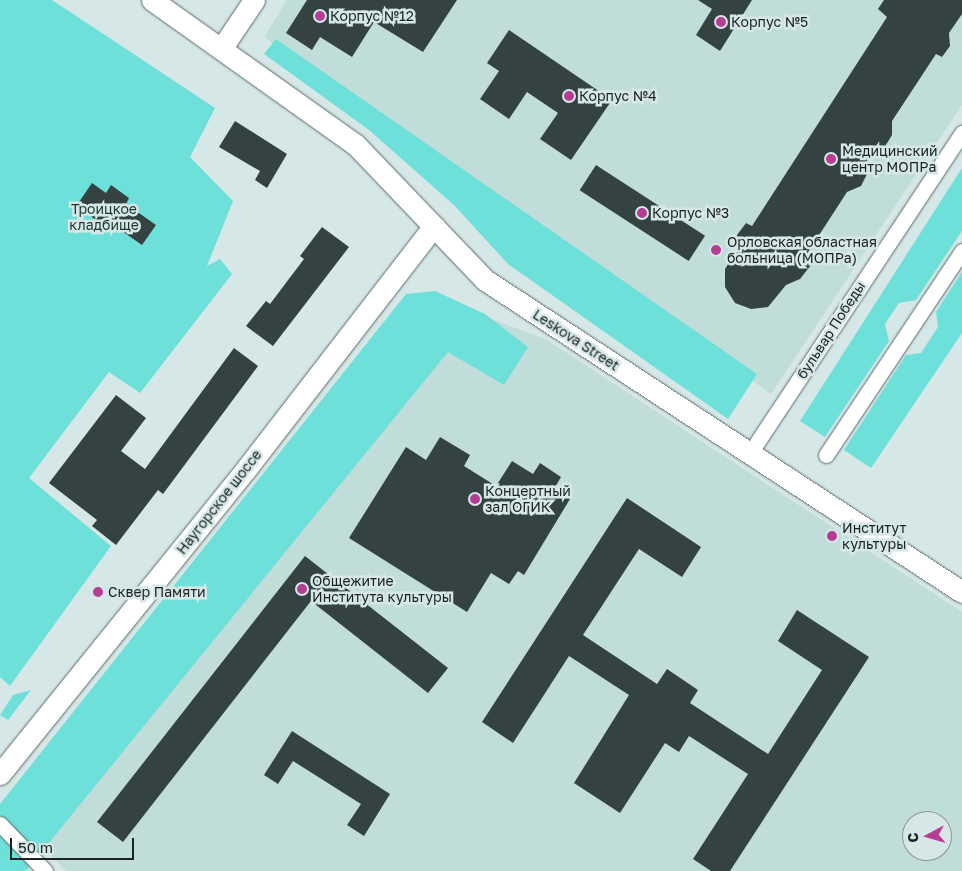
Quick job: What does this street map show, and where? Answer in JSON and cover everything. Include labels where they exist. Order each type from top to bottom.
[{"type":"main road","name":"Leskova Street","points":[[152,0],[356,145],[485,280],[962,592]]},
{"type":"main road","points":[[222,49],[254,0]]},
{"type":"main road","name":"Наугорское шоссе","points":[[0,774],[234,485],[434,226]]},
{"type":"street","name":"бульвар Победы","points":[[750,453],[962,133]]},
{"type":"street","points":[[826,455],[962,251]]},
{"type":"street","points":[[0,824],[45,871]]},
{"type":"shaded area","name":"Орловская областная больница (МОПРа)","points":[[287,0],[962,0],[962,105],[771,394],[264,37]]},
{"type":"shaded area","points":[[462,308],[547,340],[962,612],[962,871],[66,871],[35,839]]},
{"type":"green space","name":"Троицкое кладбище","points":[[0,0],[52,0],[215,108],[190,157],[233,201],[207,266],[220,259],[232,274],[140,393],[109,372],[29,478],[111,546],[10,686],[0,677]]},
{"type":"green space","points":[[276,39],[757,374],[728,419],[508,264],[454,205],[369,130],[264,54]]},
{"type":"green space","points":[[962,168],[962,231],[916,300],[899,303],[885,324],[889,341],[825,437],[800,421]]},
{"type":"green space","points":[[962,272],[962,333],[871,468],[844,450],[906,355],[921,353],[938,327],[936,312]]},
{"type":"green space","points":[[435,291],[485,314],[528,347],[504,385],[448,352],[26,871],[0,871],[0,804],[406,294]]},
{"type":"green space","points":[[31,690],[8,720],[0,715],[13,695]]},
{"type":"building","points":[[307,0],[457,0],[423,52],[374,22],[352,57],[320,37],[312,50],[286,33]]},
{"type":"building","name":"Корпус №5","points":[[698,0],[752,0],[720,51],[696,35],[712,9]]},
{"type":"building","name":"Медицинский центр МОПРа","points":[[884,0],[962,0],[962,14],[949,33],[950,46],[942,57],[936,54],[892,121],[892,135],[884,148],[877,145],[861,171],[867,174],[861,186],[847,192],[803,260],[811,265],[800,279],[786,285],[768,307],[751,309],[735,303],[725,287],[725,269],[737,250],[737,235],[746,223],[752,226],[887,17],[878,9]]},
{"type":"building","name":"Корпус №4","points":[[509,30],[612,100],[571,160],[540,139],[558,113],[527,92],[509,119],[480,99],[499,71],[487,63]]},
{"type":"building","points":[[235,121],[287,154],[267,188],[255,180],[260,171],[219,147]]},
{"type":"building","name":"Корпус №3","points":[[596,165],[705,236],[689,261],[580,190]]},
{"type":"building","points":[[92,183],[106,193],[111,185],[129,198],[126,204],[156,225],[142,245],[113,225],[110,230],[82,210],[85,206],[79,202]]},
{"type":"building","points":[[322,227],[349,247],[273,346],[246,326],[266,301],[270,304],[304,259],[300,256]]},
{"type":"building","points":[[234,348],[258,366],[163,494],[158,490],[116,545],[92,526],[97,520],[49,483],[116,395],[146,418],[121,451],[145,469]]},
{"type":"building","points":[[440,437],[470,455],[464,466],[496,486],[512,461],[533,474],[540,463],[561,477],[554,489],[570,499],[524,575],[518,571],[509,584],[491,573],[467,612],[349,538],[406,447],[426,460]]},
{"type":"building","points":[[627,498],[701,547],[682,577],[639,549],[583,635],[657,684],[667,669],[698,690],[690,703],[768,754],[822,670],[778,641],[797,610],[869,657],[730,871],[711,871],[693,859],[748,774],[689,736],[679,752],[665,743],[620,813],[574,783],[629,695],[569,656],[513,743],[482,722]]},
{"type":"building","points":[[305,556],[448,668],[428,693],[311,601],[123,842],[97,822]]},
{"type":"building","points":[[292,731],[390,794],[364,836],[347,825],[361,804],[293,761],[278,784],[264,775]]},
{"type":"place","name":"Корпус №12","points":[[320,16]]},
{"type":"place","name":"Корпус №5","points":[[721,22]]},
{"type":"place","name":"Корпус №4","points":[[569,96]]},
{"type":"place","name":"Медицинский центр МОПРа","points":[[831,159]]},
{"type":"place","name":"Корпус №3","points":[[642,213]]},
{"type":"place","name":"Орловская областная больница (МОПРа)","points":[[716,250]]},
{"type":"place","name":"Концертный зал ОГИК","points":[[475,499]]},
{"type":"place","name":"Институт культуры","points":[[832,536]]},
{"type":"place","name":"Общежитие Института культуры","points":[[302,589]]},
{"type":"place","name":"Сквер Памяти","points":[[98,592]]}]
